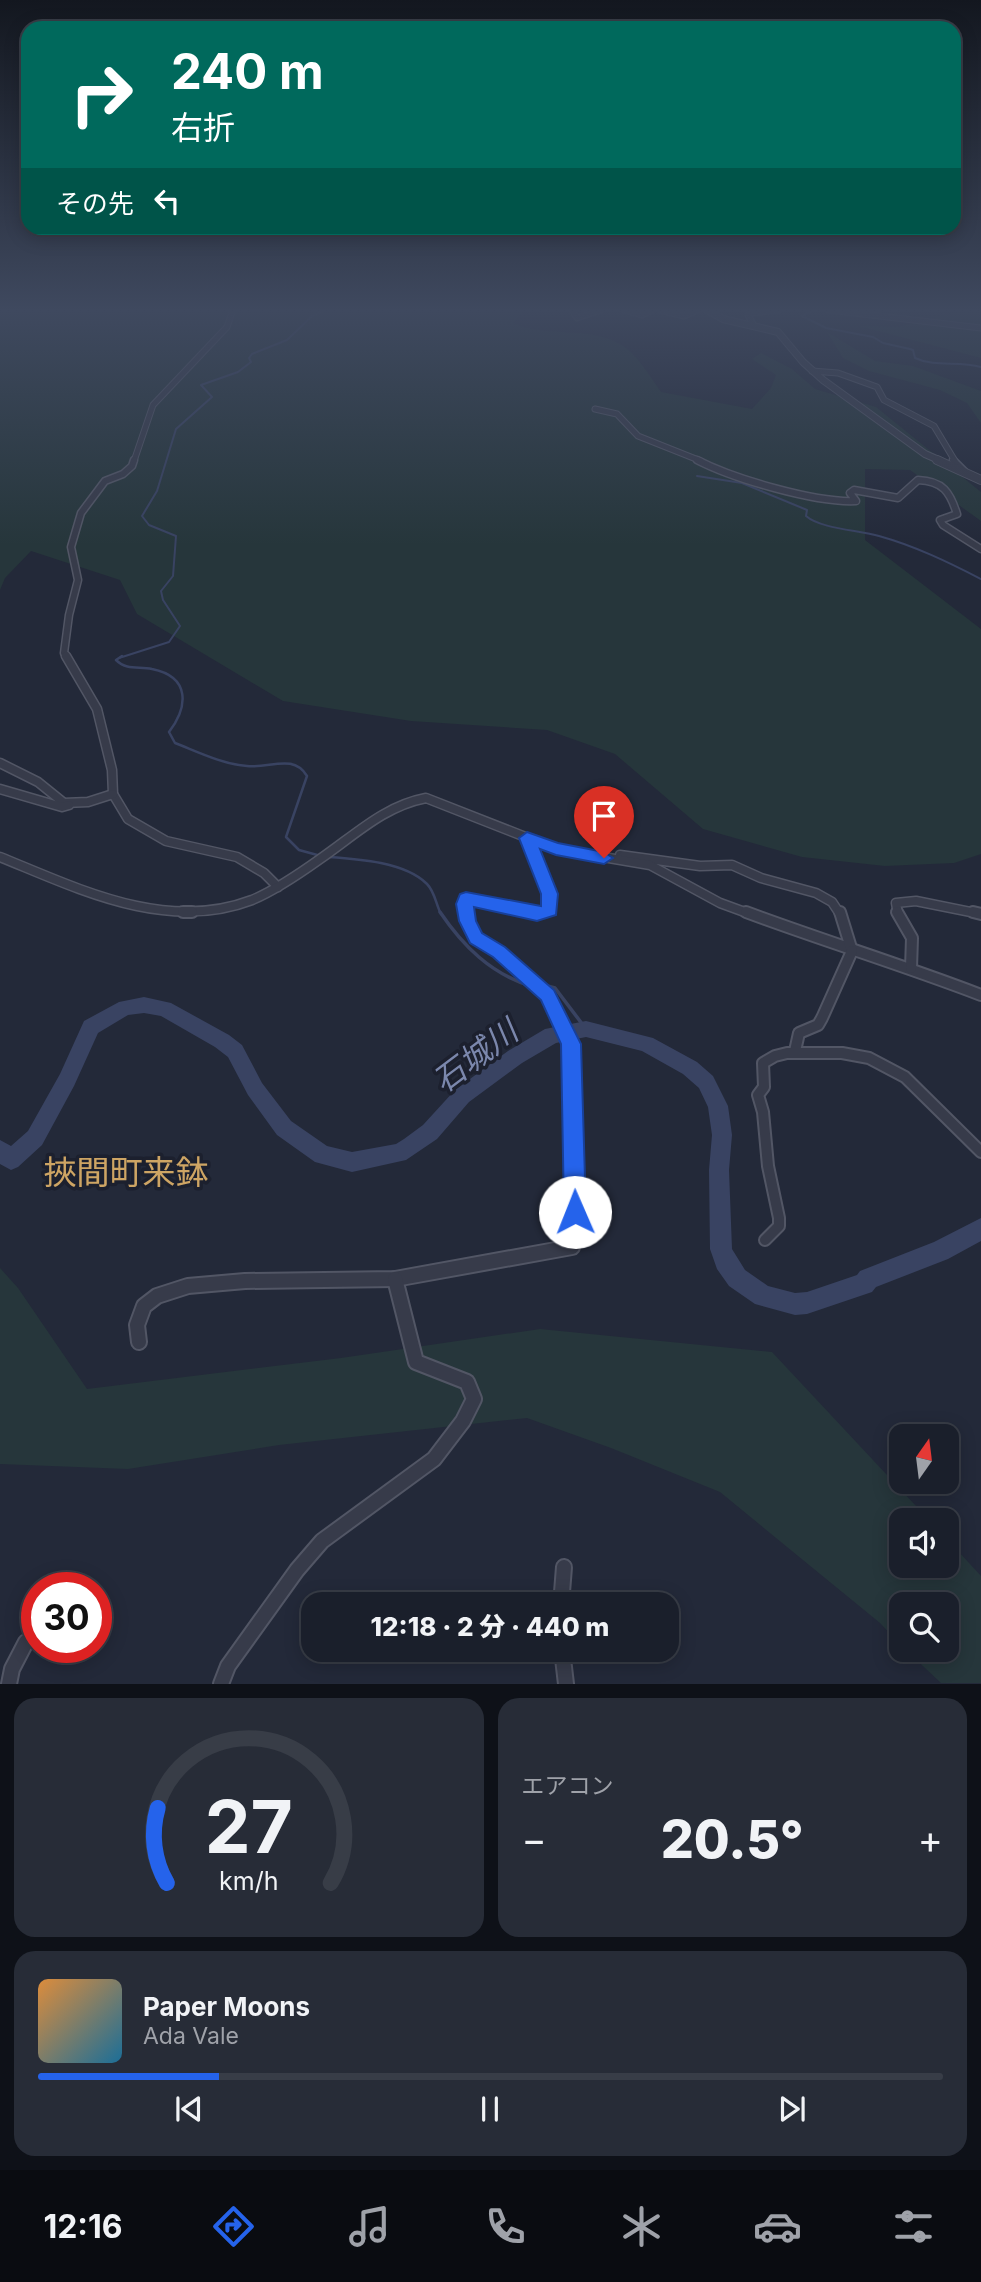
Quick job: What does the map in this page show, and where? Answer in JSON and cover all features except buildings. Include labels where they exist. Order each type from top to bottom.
[{"type":"street","points":[[169,389],[153,405],[132,466],[123,474],[108,479],[81,513],[74,532],[71,557],[78,580],[69,615],[64,653],[97,709],[112,770],[113,794],[128,819],[166,841],[237,857],[264,873],[278,887]]},
{"type":"street","points":[[837,389],[940,462],[981,480]]},
{"type":"street","points":[[878,389],[884,400],[934,426],[950,456],[967,475]]},
{"type":"street","points":[[595,409],[617,414],[638,436],[687,454],[720,472],[834,502],[856,501],[850,494],[854,490],[888,498],[903,495],[918,480],[940,483],[953,497],[957,514],[940,520],[943,525],[981,549]]},
{"type":"street","points":[[940,462],[950,456]]},
{"type":"street","points":[[0,763],[38,782],[64,803],[74,804]]},
{"type":"street","points":[[0,789],[62,807],[113,794]]},
{"type":"street","points":[[0,857],[144,909],[170,914],[205,913],[250,901],[278,887],[362,829],[413,800],[426,798],[556,849],[650,865],[720,903],[852,951],[911,968],[981,995]]},
{"type":"street","points":[[139,1342],[137,1325],[145,1306],[157,1296],[188,1286],[245,1281],[396,1279],[571,1248],[576,1237],[571,1044],[548,995],[499,952],[476,938],[467,921],[465,904],[466,899],[537,914],[550,911],[550,894],[527,838]]},
{"type":"street","points":[[604,858],[635,855],[702,867],[723,863],[742,867],[760,877],[822,896],[837,908],[843,919],[846,941],[852,951]]},
{"type":"street","points":[[911,968],[914,948],[910,935],[895,911],[896,903],[916,901],[981,915]]},
{"type":"street","points":[[795,1051],[799,1033],[818,1025],[822,1018],[852,951]]},
{"type":"street","points":[[765,1240],[779,1226],[781,1206],[768,1164],[764,1111],[758,1095],[764,1087],[763,1063],[769,1058],[795,1051],[807,1054],[844,1053],[891,1066],[910,1079],[981,1152]]},
{"type":"street","points":[[222,1684],[236,1655],[297,1570],[322,1541],[434,1459],[463,1420],[474,1399],[467,1382],[416,1362],[396,1279]]},
{"type":"street","points":[[563,1592],[564,1567]]},
{"type":"street","points":[[9,1684],[12,1669],[21,1652]]},
{"type":"street","points":[[563,1662],[566,1684]]},
{"type":"shaded area","points":[[0,389],[659,389],[661,392],[752,409],[770,389],[815,389],[876,407],[981,492],[981,521],[910,470],[865,469],[865,540],[981,629],[981,854],[954,863],[885,866],[802,857],[703,829],[615,754],[547,730],[411,721],[283,701],[137,614],[120,580],[31,551],[5,578],[0,590]]},
{"type":"shaded area","points":[[935,389],[981,391],[981,423],[967,403]]},
{"type":"shaded area","points":[[0,1268],[18,1288],[87,1389],[341,1358],[540,1329],[772,1352],[889,1477],[889,1494],[905,1494],[918,1508],[889,1508],[889,1578],[959,1578],[959,1552],[981,1576],[981,1683],[941,1683],[919,1662],[959,1662],[959,1592],[889,1592],[889,1632],[720,1492],[527,1418],[279,1445],[128,1469],[0,1464]]},
{"type":"waterway","points":[[119,658],[169,642],[180,626],[163,600],[161,591],[173,576],[176,536],[149,525],[142,516],[157,491],[176,429],[212,397],[204,389]]},
{"type":"waterway","points":[[697,476],[742,483],[807,510],[806,516],[821,524],[871,534],[905,545],[981,579]]},
{"type":"waterway","points":[[119,658],[116,660],[129,667],[165,673],[180,686],[180,713],[169,732],[175,743],[228,763],[255,766],[288,764],[301,769],[307,776],[286,837],[299,850],[321,856]]},
{"type":"waterway","points":[[328,857],[380,863],[406,871],[430,887],[441,913]]},
{"type":"waterway","points":[[441,913],[479,957],[503,974],[531,986]]},
{"type":"waterway","points":[[544,985],[555,988],[586,1029]]},
{"type":"waterway","name":"石城川","points":[[0,1150],[11,1160],[35,1138],[67,1080],[91,1027],[125,1008],[144,1005],[165,1009],[222,1041],[235,1051],[255,1089],[284,1128],[322,1155],[352,1162],[399,1153],[430,1132],[462,1096],[515,1057],[552,1035],[586,1029],[646,1044],[690,1068],[706,1082],[718,1106],[722,1135],[719,1170],[721,1249],[725,1261],[737,1278],[763,1296],[795,1304],[807,1303],[864,1284],[868,1279],[940,1251],[981,1229]]},
{"type":"district","name":"挾間町来鉢","points":[[126,1172]]},
{"type":"route","points":[[575,1212],[571,1044],[548,995],[499,952],[476,938],[467,921],[465,904],[466,899],[471,899],[537,914],[550,911],[550,894],[527,838],[556,849],[604,858]]}]
